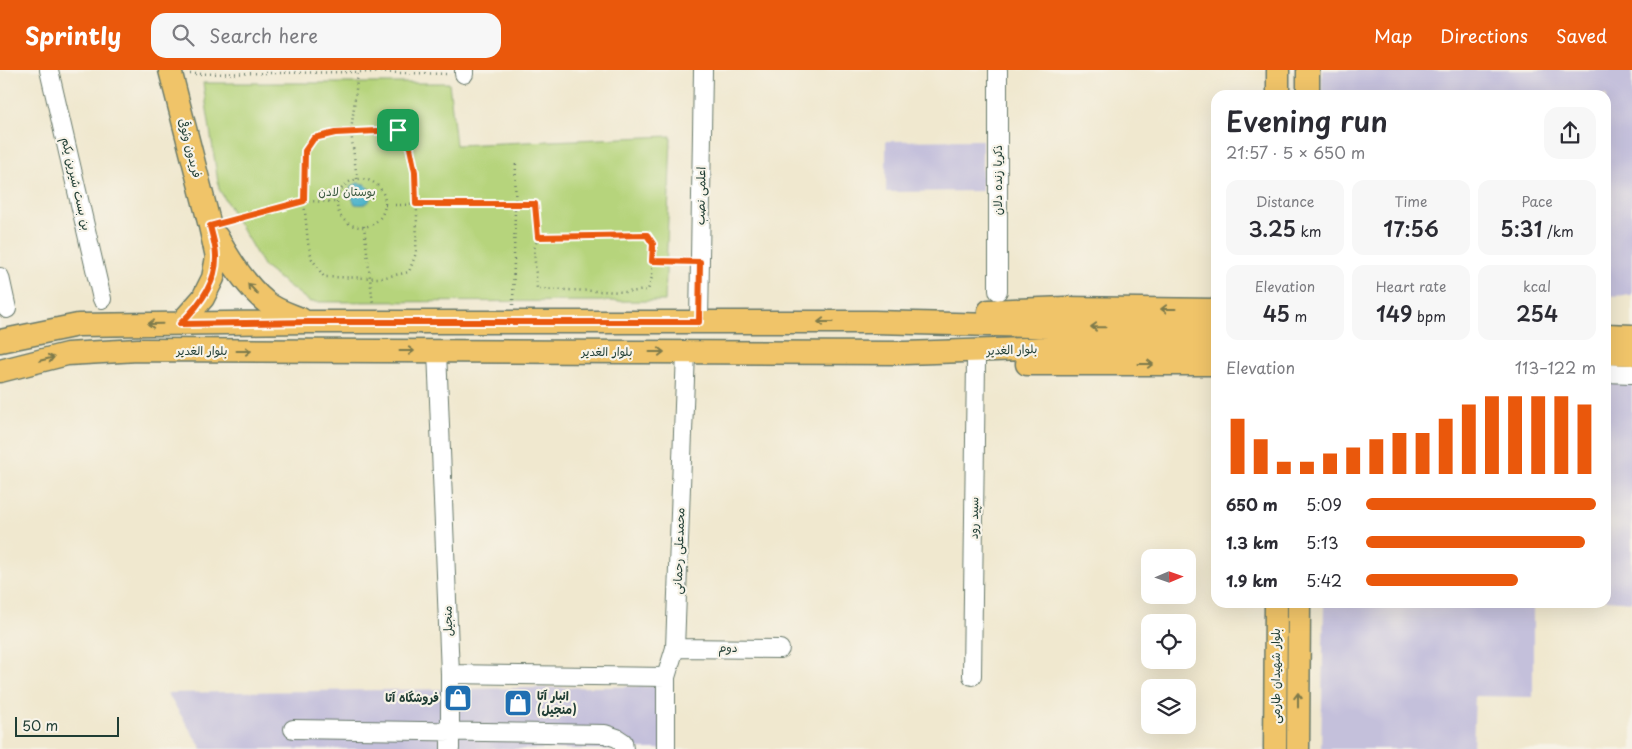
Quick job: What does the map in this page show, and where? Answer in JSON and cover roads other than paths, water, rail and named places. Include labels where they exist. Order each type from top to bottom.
[{"type":"main road","points":[[1278,70],[1278,90]]},
{"type":"main road","points":[[1308,70],[1308,90]]},
{"type":"main road","name":"فریدون وثوقی","points":[[171,72],[210,226]]},
{"type":"main road","points":[[210,226],[230,261],[249,285],[267,303],[309,322]]},
{"type":"main road","points":[[180,324],[203,298],[213,278],[217,257],[210,226]]},
{"type":"main road","points":[[874,322],[980,311],[1065,308],[1211,310]]},
{"type":"main road","name":"بلوار الغدیر","points":[[0,341],[78,325],[309,322],[874,322],[1110,328],[1211,328]]},
{"type":"main road","points":[[1611,334],[1632,336]]},
{"type":"main road","name":"بلوار الغدیر","points":[[0,370],[67,354],[130,351],[905,353],[1115,346],[1211,348]]},
{"type":"main road","points":[[1611,352],[1632,354]]},
{"type":"main road","points":[[905,353],[1024,364],[1211,364]]},
{"type":"main road","name":"بلوار شهیدان طارمی","points":[[1275,749],[1276,608]]},
{"type":"main road","name":"بلوار شهیدان طارمی","points":[[1298,749],[1299,608]]},
{"type":"street","name":"بن بست شیرین یکم","points":[[50,70],[102,299]]},
{"type":"street","name":"اعلمی نصب","points":[[699,322],[704,70]]},
{"type":"street","name":"ذکریا زنده دلان","points":[[998,70],[998,291]]},
{"type":"street","points":[[0,277],[7,309]]},
{"type":"street","name":"منجیل","points":[[438,351],[450,674],[450,740]]},
{"type":"street","name":"محمدعلی رحمانی","points":[[666,749],[666,677],[675,648],[686,352]]},
{"type":"street","name":"سپید رود","points":[[972,676],[976,360]]},
{"type":"street","points":[[1611,373],[1632,374]]},
{"type":"street","name":"دوم","points":[[675,648],[780,649]]},
{"type":"street","points":[[450,674],[666,677]]},
{"type":"street","points":[[293,729],[450,740],[605,734],[623,742],[624,749]]},
{"type":"water","points":[[358,183],[365,184],[372,192],[371,199],[362,205],[355,204],[350,194],[351,186]]},
{"type":"place","name":"فروشگاه آتا","points":[[458,698]]},
{"type":"place","name":"انبار آتا (منجیل)","points":[[518,703]]},
{"type":"park label","name":"بوستان لادن","points":[[347,192]]}]
